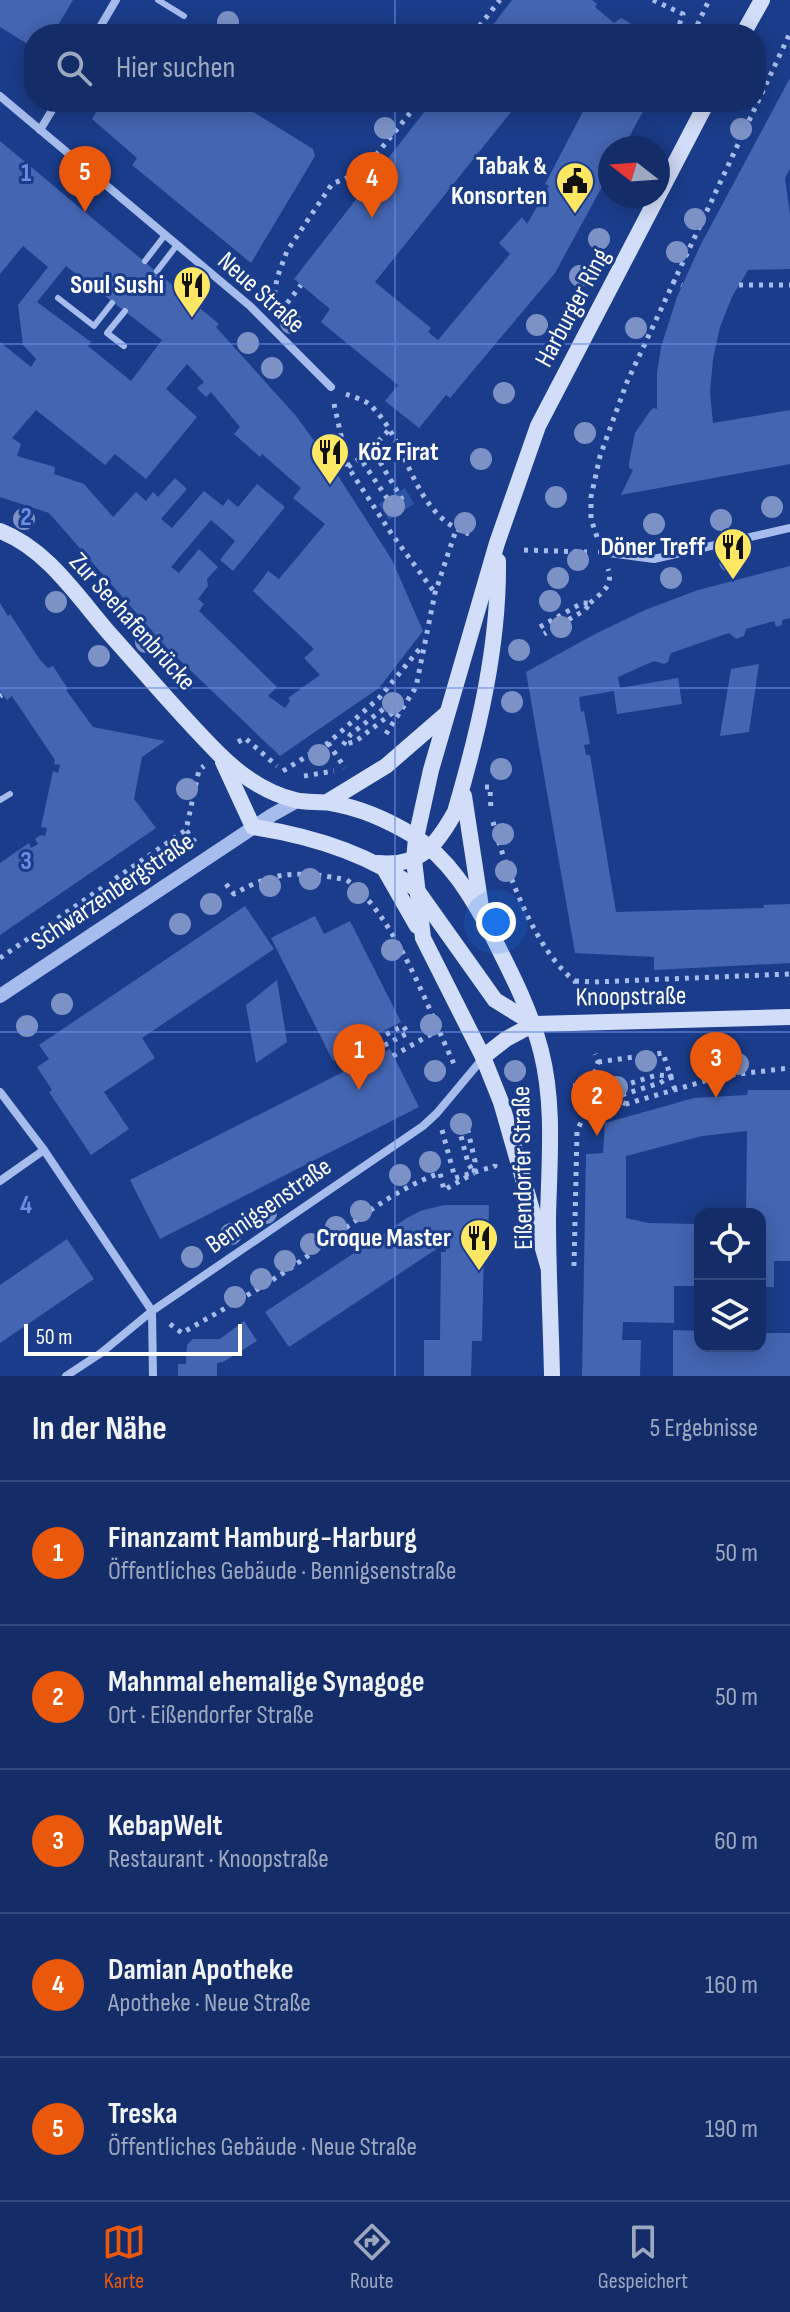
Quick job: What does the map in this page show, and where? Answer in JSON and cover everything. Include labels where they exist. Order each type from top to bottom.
[{"type":"main road","points":[[749,24],[762,0]]},
{"type":"main road","name":"Harburger Ring","points":[[483,1057],[423,938],[416,889],[416,838],[447,713],[497,543],[538,426],[702,112]]},
{"type":"main road","name":"Zur Seehafenbrücke","points":[[0,531],[20,540],[43,558],[220,755],[265,788],[297,801]]},
{"type":"main road","name":"Harburger Ring","points":[[380,865],[414,860],[430,849],[445,831],[469,787],[498,602],[497,543]]},
{"type":"main road","points":[[327,802],[386,766],[447,713]]},
{"type":"main road","name":"Zur Seehafenbrücke","points":[[220,755],[253,827]]},
{"type":"main road","points":[[469,787],[482,917]]},
{"type":"main road","points":[[297,801],[327,802],[367,812],[430,849],[461,882],[482,917],[513,974],[534,1024]]},
{"type":"main road","points":[[253,827],[316,841],[380,865],[416,889],[495,1000],[534,1024]]},
{"type":"main road","points":[[380,865],[423,938]]},
{"type":"main road","name":"Knoopstraße","points":[[483,1057],[506,1039],[534,1024],[790,1017]]},
{"type":"main road","name":"Eißendorfer Straße","points":[[534,1024],[548,1090],[548,1266],[552,1376]]},
{"type":"main road","name":"Eißendorfer Straße","points":[[483,1057],[501,1102],[548,1266]]},
{"type":"street","points":[[102,24],[116,0]]},
{"type":"street","name":"Neue Straße","points":[[0,96],[270,324],[331,387]]},
{"type":"street","points":[[40,130],[51,112]]},
{"type":"street","points":[[602,552],[654,559],[790,528]]},
{"type":"street","name":"Schwarzenbergstraße","points":[[0,996],[253,827],[297,801]]},
{"type":"street","name":"Bennigsenstraße","points":[[66,1376],[101,1353],[152,1311],[423,1126],[483,1057]]},
{"type":"street","points":[[0,1092],[44,1150],[152,1311],[153,1376]]},
{"type":"street","points":[[0,1181],[44,1150]]},
{"type":"lane","points":[[158,0],[184,16]]},
{"type":"lane","points":[[145,261],[165,235]]},
{"type":"lane","points":[[157,271],[177,245]]},
{"type":"lane","points":[[58,298],[94,326],[112,303]]},
{"type":"lane","points":[[124,346],[107,333],[125,311]]},
{"type":"lane","points":[[0,800],[10,794]]},
{"type":"path","points":[[481,24],[500,0]]},
{"type":"path","points":[[653,0],[683,14],[680,24]]},
{"type":"path","points":[[698,24],[709,0]]},
{"type":"path","points":[[766,83],[790,33]]},
{"type":"path","points":[[270,324],[277,278],[287,251],[332,184],[363,171],[411,112]]},
{"type":"path","points":[[544,634],[585,610],[608,586],[611,578],[591,519],[591,497],[600,456],[627,382],[752,112]]},
{"type":"path","points":[[672,281],[682,285]]},
{"type":"path","points":[[270,324],[301,285]]},
{"type":"path","points":[[739,285],[790,285]]},
{"type":"path","points":[[331,387],[368,403],[389,430],[432,510],[456,530],[469,534]]},
{"type":"path","points":[[331,387],[348,467],[435,593]]},
{"type":"path","points":[[348,467],[389,430]]},
{"type":"path","points":[[367,453],[377,457],[403,501]]},
{"type":"path","points":[[367,453],[364,464],[393,507]]},
{"type":"path","points":[[384,737],[416,687],[435,593],[456,530]]},
{"type":"path","points":[[524,550],[602,552]]},
{"type":"path","points":[[540,627],[582,603],[590,603]]},
{"type":"path","points":[[283,771],[328,743],[379,698],[423,646]]},
{"type":"path","points":[[334,752],[351,734],[399,697]]},
{"type":"path","points":[[343,745],[356,741],[404,704]]},
{"type":"path","points":[[237,743],[245,738],[283,771],[293,775],[307,776],[345,768],[356,762]]},
{"type":"path","points":[[328,743],[345,768]]},
{"type":"path","points":[[0,958],[186,830],[199,770],[203,767]]},
{"type":"path","points":[[469,787],[490,787],[492,817],[503,860],[544,947],[575,981],[790,974]]},
{"type":"path","points":[[186,830],[194,840]]},
{"type":"path","points":[[347,880],[353,869]]},
{"type":"path","points":[[226,884],[234,894],[253,882],[290,873],[319,873],[347,880],[364,893],[385,920],[456,1068]]},
{"type":"path","points":[[575,981],[577,990]]},
{"type":"path","points":[[368,1050],[371,1049],[368,1043],[403,1026],[408,1033],[377,1049],[380,1054]]},
{"type":"path","points":[[393,1056],[438,1030]]},
{"type":"path","points":[[598,1062],[663,1053],[675,1090]]},
{"type":"path","points":[[595,1054],[598,1062],[586,1111],[626,1104],[722,1076],[790,1068]]},
{"type":"path","points":[[612,1089],[657,1075],[671,1076]]},
{"type":"path","points":[[614,1097],[660,1083],[671,1076]]},
{"type":"path","points":[[573,1086],[591,1085],[626,1104]]},
{"type":"path","points":[[437,1113],[455,1178],[495,1166],[491,1153]]},
{"type":"path","points":[[464,1114],[475,1161],[474,1173]]},
{"type":"path","points":[[456,1116],[468,1163],[474,1173]]},
{"type":"path","points":[[152,1311],[182,1333],[286,1271],[380,1204],[421,1180],[440,1173],[444,1190],[474,1173]]},
{"type":"shaded area","points":[[405,488],[414,504],[389,520],[379,504]]},
{"type":"building","points":[[0,0],[73,0],[59,24],[24,24],[24,42],[0,27]]},
{"type":"building","points":[[512,0],[592,0],[597,4],[595,7],[614,23],[621,18],[632,24],[581,24],[494,24]]},
{"type":"building","points":[[790,78],[790,169],[785,178],[790,216],[790,269],[748,270],[732,297],[720,327],[710,392],[713,423],[790,410],[790,464],[621,495],[633,470],[629,468],[629,463],[635,433],[650,411],[657,409],[661,347],[677,297],[700,246]]},
{"type":"building","points":[[96,112],[253,112],[313,149],[315,156],[251,263],[132,165],[137,158],[92,119]]},
{"type":"building","points":[[424,112],[511,112],[375,282],[431,328],[428,332],[438,340],[510,254],[499,243],[522,217],[527,224],[549,186],[545,184],[583,112],[643,112],[630,136],[598,136],[598,194],[555,273],[450,398],[446,395],[419,428],[385,401],[398,385],[321,322],[330,309],[294,279]]},
{"type":"building","points":[[0,141],[219,324],[216,327],[296,416],[326,457],[392,560],[423,631],[379,688],[280,756],[167,648],[49,513],[0,497],[0,342],[31,367],[36,359],[23,345],[18,305],[48,267],[23,246],[0,274]],"holes":[[[66,266],[162,340],[131,381],[88,346],[91,342],[37,302]],[[187,364],[204,382],[197,388],[206,397],[211,392],[240,427],[234,434],[301,488],[293,498],[325,524],[279,579],[268,571],[253,591],[314,649],[304,658],[320,675],[288,698],[290,701],[285,708],[268,696],[277,687],[199,611],[204,604],[198,599],[208,586],[207,579],[218,567],[199,549],[179,573],[171,567],[211,520],[235,541],[220,560],[233,571],[285,507],[257,484],[238,507],[228,499],[223,506],[204,491],[172,528],[161,519],[187,489],[175,478],[158,497],[153,492],[146,501],[136,492],[113,517],[84,484],[54,474],[55,467],[17,456],[21,444],[12,438],[36,410],[105,465],[115,454],[146,479],[197,417],[166,389]]]},
{"type":"building","points":[[790,566],[790,618],[782,620],[782,625],[776,627],[774,621],[746,629],[744,636],[736,639],[729,633],[671,653],[664,664],[654,661],[618,677],[620,688],[678,678],[682,704],[617,714],[614,691],[579,697],[590,744],[584,745],[586,755],[590,755],[616,912],[764,908],[763,905],[790,904],[790,963],[654,970],[654,957],[575,953],[526,672],[645,610],[698,590]]},
{"type":"building","points":[[0,603],[40,660],[48,668],[53,666],[93,727],[165,741],[142,757],[134,799],[156,828],[0,935],[0,863],[29,843],[31,848],[38,844],[35,839],[45,836],[47,828],[41,827],[53,771],[58,773],[60,765],[54,764],[55,760],[12,696],[7,700],[0,691]]},
{"type":"building","points":[[759,664],[749,732],[720,736],[731,669]]},
{"type":"building","points":[[245,906],[274,949],[142,1038],[155,1058],[104,1092],[129,1129],[91,1155],[49,1092],[52,1090],[37,1067],[49,1059],[39,1045]]},
{"type":"building","points":[[315,916],[324,934],[350,921],[401,1022],[364,1041],[372,1058],[390,1049],[419,1107],[160,1239],[130,1180],[343,1072],[336,1059],[333,1061],[271,938]]},
{"type":"building","points":[[277,980],[287,1042],[256,1063],[246,1005]]},
{"type":"building","points":[[748,1090],[790,1090],[790,1261],[774,1261],[774,1287],[766,1287],[766,1208],[746,1208],[747,1131],[702,1136],[626,1156],[626,1218],[648,1223],[694,1224],[694,1286],[674,1286],[674,1323],[623,1322],[622,1340],[641,1340],[640,1376],[582,1376],[586,1154],[603,1153],[605,1123],[694,1098],[747,1095]]},
{"type":"building","points":[[444,1205],[489,1205],[488,1245],[484,1245],[482,1341],[472,1341],[471,1376],[424,1376],[424,1340],[440,1340],[441,1252],[446,1252],[446,1246],[441,1246],[289,1347],[265,1312],[407,1218]]},
{"type":"building","points":[[67,1239],[94,1279],[0,1343],[0,1285]]},
{"type":"building","points":[[244,1321],[257,1341],[217,1363],[217,1376],[178,1376],[178,1364],[186,1364],[187,1345],[193,1339],[220,1339]]},
{"type":"building","points":[[673,1330],[694,1331],[694,1352],[766,1352],[766,1333],[790,1333],[790,1376],[673,1376]]},
{"type":"place","name":"Treska","points":[[85,212]]},
{"type":"place","name":"Tabak & Konsorten","points":[[575,215]]},
{"type":"place","name":"Damian Apotheke","points":[[372,218]]},
{"type":"place","name":"Soul Sushi","points":[[192,319]]},
{"type":"place","name":"Köz Firat","points":[[330,486]]},
{"type":"place","name":"Döner Treff","points":[[733,581]]},
{"type":"place","name":"Finanzamt Hamburg-Harburg","points":[[359,1090]]},
{"type":"place","name":"KebapWelt","points":[[716,1098]]},
{"type":"place","name":"Mahnmal ehemalige Synagoge","points":[[597,1136]]},
{"type":"place","name":"Croque Master","points":[[479,1272]]}]
